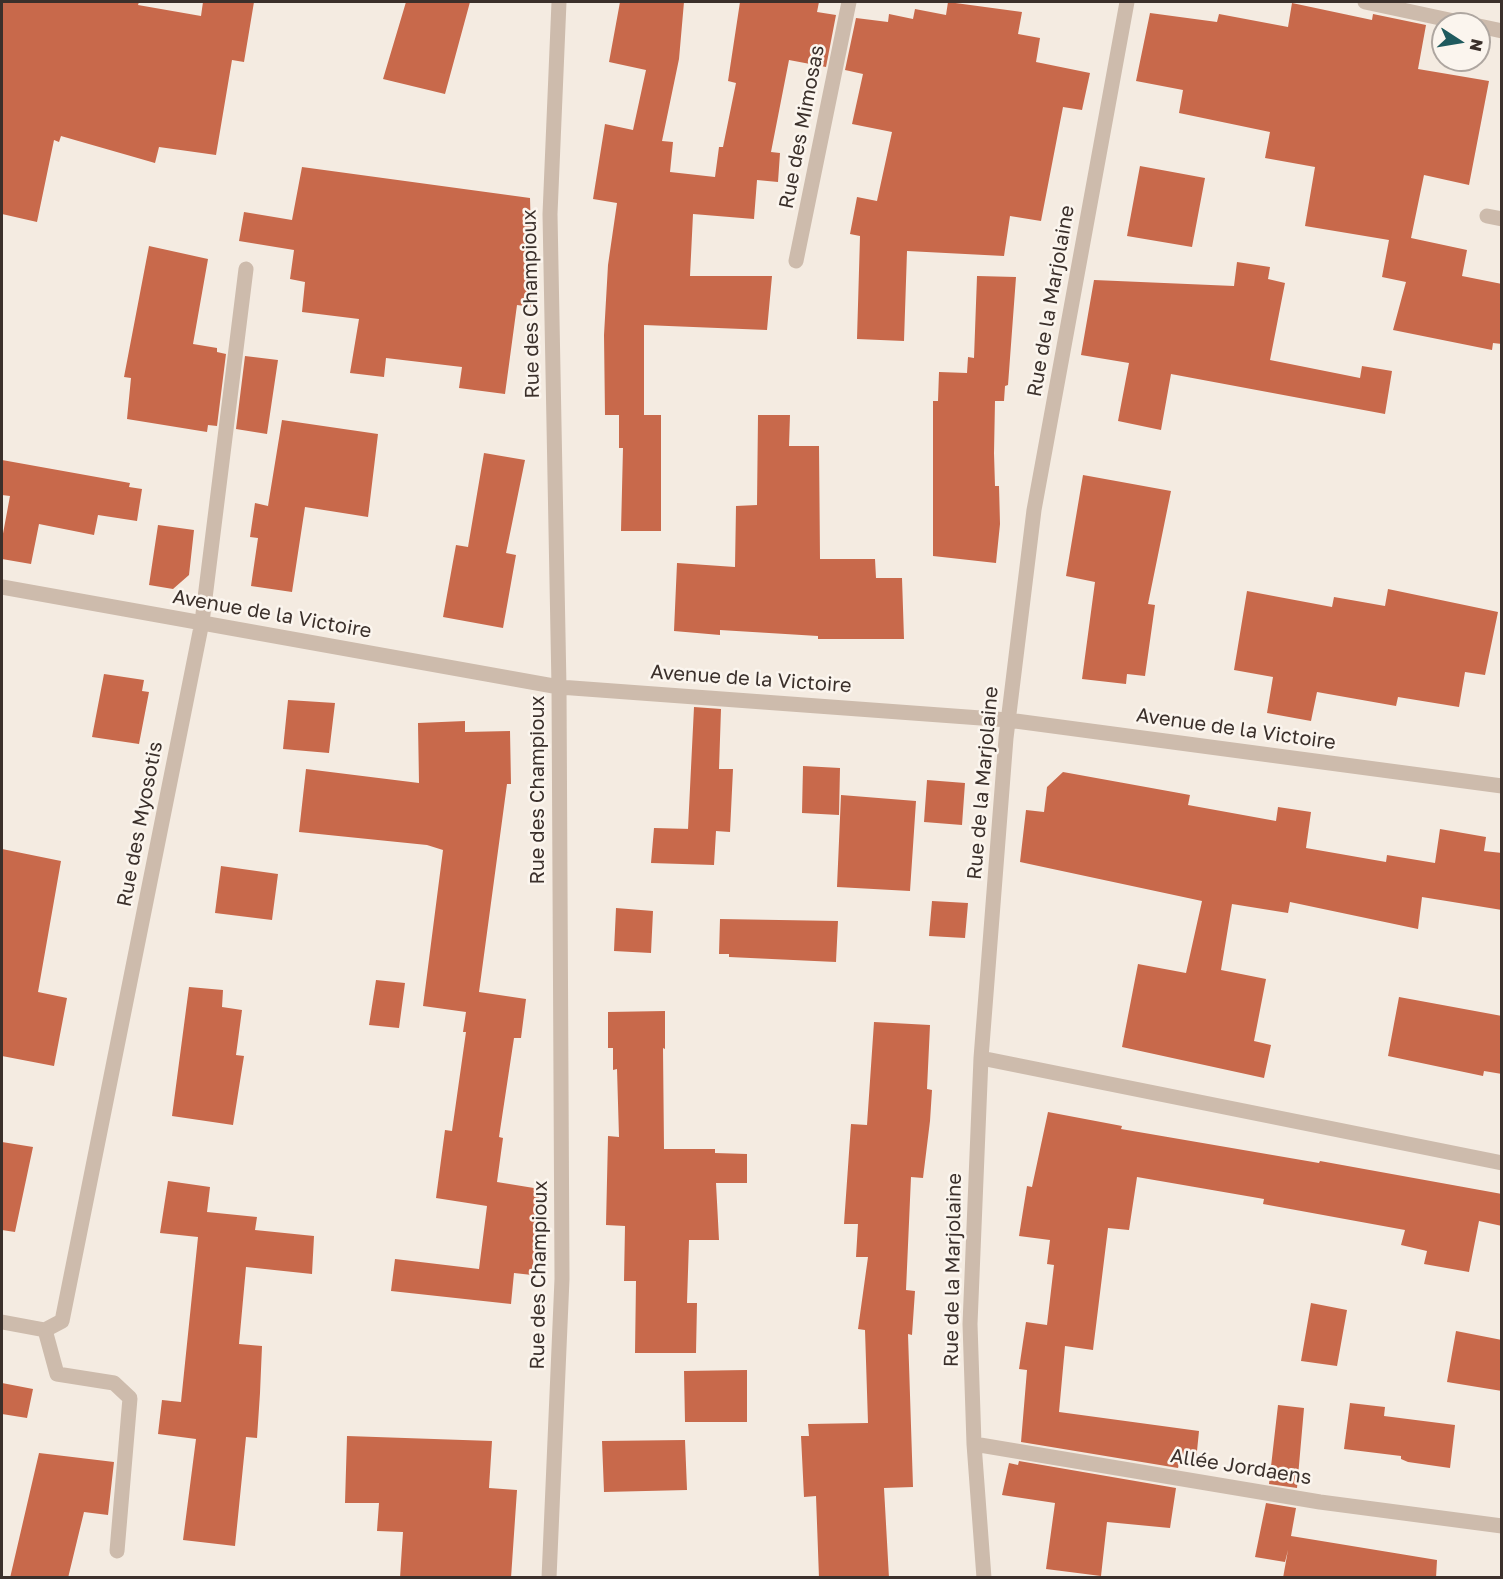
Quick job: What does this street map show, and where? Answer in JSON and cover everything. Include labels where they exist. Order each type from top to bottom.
[{"type":"street","name":"Rue des Champioux","points":[[549,1578],[562,1279],[559,687],[550,214],[560,2]]},
{"type":"street","name":"Rue des Mimosas","points":[[796,261],[849,2]]},
{"type":"street","name":"Rue de la Marjolaine","points":[[984,1578],[970,1324],[981,1058],[1008,720],[1034,510],[1126,2]]},
{"type":"street","points":[[1365,2],[1431,16]]},
{"type":"street","name":"Rue des Myosotis","points":[[45,1330],[62,1321],[202,622],[246,269]]},
{"type":"street","name":"Avenue de la Victoire","points":[[2,587],[559,687],[1008,720],[1502,786]]},
{"type":"street","points":[[981,1058],[1502,1163]]},
{"type":"street","points":[[2,1322],[45,1330],[57,1374],[114,1383],[130,1398],[117,1551]]},
{"type":"street","name":"Allée Jordaens","points":[[975,1444],[1320,1502],[1502,1526]]},
{"type":"building","points":[[2,2],[139,2],[138,5],[201,16],[203,2],[254,2],[244,62],[232,60],[216,155],[159,147],[155,163],[61,136],[59,142],[54,140],[37,222],[2,214]]},
{"type":"building","points":[[406,2],[470,2],[445,94],[383,79]]},
{"type":"building","points":[[620,2],[684,2],[679,59],[662,141],[673,142],[670,172],[715,177],[719,147],[723,147],[736,83],[728,81],[740,2],[819,2],[817,12],[836,15],[826,67],[789,60],[771,152],[780,153],[778,182],[757,180],[754,219],[693,214],[690,276],[772,276],[767,330],[644,325],[644,415],[661,415],[661,531],[621,531],[623,448],[619,448],[619,415],[605,415],[604,335],[608,265],[617,203],[593,199],[605,124],[633,130],[646,70],[609,62]]},
{"type":"building","points":[[948,2],[1022,12],[1018,34],[1040,38],[1036,62],[1090,73],[1082,110],[1063,107],[1041,221],[1010,216],[1004,256],[907,251],[904,341],[857,339],[860,236],[850,234],[857,197],[877,201],[892,132],[852,124],[863,74],[845,70],[856,18],[888,22],[889,14],[913,19],[915,9],[946,15]]},
{"type":"building","points":[[1292,3],[1372,20],[1373,14],[1426,25],[1418,69],[1489,81],[1469,185],[1424,175],[1411,238],[1467,250],[1462,276],[1502,284],[1502,344],[1493,343],[1492,350],[1393,330],[1406,282],[1382,277],[1389,240],[1305,226],[1315,167],[1265,158],[1270,132],[1179,113],[1183,90],[1136,81],[1150,13],[1217,22],[1219,14],[1288,27]]},
{"type":"building","points":[[1140,166],[1205,178],[1192,247],[1127,236]]},
{"type":"building","points":[[302,167],[530,198],[531,233],[528,233],[531,307],[517,305],[505,394],[459,388],[462,367],[386,358],[384,377],[350,373],[359,319],[302,312],[305,282],[290,279],[294,250],[239,241],[244,212],[292,220]]},
{"type":"building","points":[[149,246],[208,259],[193,344],[217,348],[217,352],[226,354],[217,426],[208,425],[207,432],[127,419],[131,378],[124,377]]},
{"type":"building","points":[[1237,262],[1270,267],[1268,279],[1285,283],[1270,360],[1360,378],[1362,366],[1392,371],[1385,414],[1171,374],[1161,430],[1118,421],[1129,363],[1081,355],[1094,280],[1234,286]]},
{"type":"building","points":[[977,276],[1016,277],[1008,385],[1005,386],[1004,401],[995,401],[995,486],[999,486],[1000,524],[996,563],[933,556],[933,401],[938,401],[939,372],[967,373],[968,357],[974,358]]},
{"type":"building","points":[[245,356],[278,360],[267,434],[236,429]]},
{"type":"building","points":[[758,415],[790,415],[789,446],[819,446],[820,559],[875,559],[876,578],[902,578],[904,639],[818,639],[818,636],[720,630],[720,635],[674,631],[677,563],[735,567],[736,506],[757,505]]},
{"type":"building","points":[[282,420],[378,434],[368,517],[305,507],[292,592],[251,586],[258,538],[250,537],[255,503],[268,506]]},
{"type":"building","points":[[484,453],[525,460],[506,553],[516,555],[503,628],[443,617],[456,545],[468,547]]},
{"type":"building","points":[[2,460],[130,483],[129,487],[142,489],[137,521],[98,515],[94,535],[39,524],[31,564],[2,559],[2,539],[10,496],[2,495]]},
{"type":"building","points":[[1083,475],[1171,491],[1148,604],[1155,605],[1145,676],[1127,674],[1126,684],[1082,679],[1095,582],[1066,576]]},
{"type":"building","points":[[158,525],[194,530],[189,575],[173,589],[149,585]]},
{"type":"building","points":[[1388,589],[1498,612],[1485,675],[1465,672],[1459,707],[1398,697],[1396,706],[1317,692],[1311,721],[1267,713],[1273,677],[1234,670],[1247,591],[1332,607],[1334,597],[1385,606]]},
{"type":"building","points":[[104,674],[144,680],[142,691],[149,692],[139,744],[92,737]]},
{"type":"building","points":[[288,700],[335,703],[329,753],[283,749]]},
{"type":"building","points":[[694,707],[721,709],[719,769],[733,769],[730,832],[716,831],[714,865],[651,863],[654,828],[688,829]]},
{"type":"building","points":[[465,721],[465,732],[510,731],[511,784],[507,784],[479,992],[526,999],[521,1038],[514,1038],[499,1137],[503,1138],[497,1182],[540,1189],[532,1275],[514,1273],[511,1304],[391,1291],[395,1259],[479,1269],[487,1206],[436,1198],[445,1130],[452,1131],[466,1032],[463,1032],[466,1012],[423,1006],[443,850],[427,845],[299,832],[306,769],[419,783],[418,723]]},
{"type":"building","points":[[803,766],[840,768],[839,815],[802,813]]},
{"type":"building","points":[[1063,772],[1190,795],[1188,805],[1276,821],[1278,807],[1311,812],[1306,848],[1386,862],[1387,855],[1435,863],[1440,829],[1486,837],[1484,851],[1502,853],[1502,910],[1422,897],[1418,929],[1290,902],[1288,913],[1232,904],[1221,970],[1266,979],[1254,1041],[1271,1045],[1264,1078],[1122,1047],[1138,964],[1186,973],[1202,901],[1020,862],[1026,810],[1044,812],[1047,787]]},
{"type":"building","points":[[927,780],[965,783],[962,825],[924,822]]},
{"type":"building","points":[[841,795],[916,801],[910,891],[837,887]]},
{"type":"building","points":[[2,849],[61,861],[38,992],[67,998],[54,1066],[2,1056]]},
{"type":"building","points":[[221,866],[278,874],[272,920],[215,913]]},
{"type":"building","points":[[932,901],[968,903],[965,938],[929,936]]},
{"type":"building","points":[[616,908],[653,911],[651,953],[614,951]]},
{"type":"building","points":[[720,919],[838,921],[836,962],[729,957],[729,954],[719,954]]},
{"type":"building","points":[[376,980],[405,983],[399,1028],[369,1025]]},
{"type":"building","points":[[189,987],[223,990],[222,1007],[242,1010],[236,1055],[244,1056],[233,1125],[172,1116]]},
{"type":"building","points":[[1399,997],[1502,1016],[1502,1074],[1484,1071],[1483,1076],[1388,1056]]},
{"type":"building","points":[[665,1011],[664,1149],[715,1149],[715,1153],[747,1154],[747,1183],[716,1183],[719,1240],[689,1240],[687,1303],[697,1303],[696,1353],[635,1353],[636,1281],[624,1281],[625,1226],[606,1225],[608,1136],[619,1137],[617,1069],[613,1070],[613,1048],[608,1048],[608,1012]]},
{"type":"building","points":[[874,1022],[930,1025],[927,1089],[932,1090],[930,1121],[923,1178],[911,1177],[906,1290],[915,1291],[912,1335],[908,1334],[913,1487],[884,1488],[889,1578],[819,1578],[816,1496],[804,1497],[801,1436],[809,1436],[808,1424],[868,1423],[865,1330],[858,1329],[868,1257],[856,1257],[858,1224],[844,1224],[851,1124],[867,1125]]},
{"type":"building","points":[[1048,1112],[1122,1126],[1121,1129],[1319,1163],[1320,1161],[1502,1194],[1502,1226],[1479,1221],[1469,1272],[1424,1264],[1427,1251],[1401,1245],[1405,1230],[1263,1204],[1264,1199],[1137,1177],[1129,1230],[1108,1228],[1093,1350],[1065,1346],[1059,1412],[1199,1431],[1196,1461],[1180,1459],[1178,1468],[1021,1442],[1027,1370],[1019,1369],[1026,1322],[1047,1325],[1054,1265],[1047,1264],[1050,1240],[1019,1236],[1027,1186],[1032,1187]]},
{"type":"building","points":[[2,1142],[33,1147],[15,1232],[2,1230]]},
{"type":"building","points":[[168,1181],[210,1187],[207,1212],[257,1217],[255,1230],[314,1236],[312,1274],[246,1267],[239,1344],[262,1346],[257,1438],[246,1437],[235,1546],[183,1540],[196,1439],[158,1434],[162,1400],[181,1402],[198,1237],[160,1233]]},
{"type":"building","points":[[1311,1303],[1347,1310],[1337,1366],[1301,1361]]},
{"type":"building","points":[[1456,1331],[1502,1340],[1502,1391],[1447,1382]]},
{"type":"building","points":[[747,1370],[747,1422],[685,1422],[684,1371]]},
{"type":"building","points":[[2,1383],[33,1389],[27,1418],[2,1414]]},
{"type":"building","points":[[1350,1403],[1385,1407],[1384,1416],[1455,1425],[1450,1468],[1408,1462],[1401,1459],[1401,1456],[1344,1449]]},
{"type":"building","points":[[1278,1405],[1304,1408],[1297,1488],[1269,1484]]},
{"type":"building","points":[[347,1436],[492,1441],[489,1488],[517,1490],[511,1578],[400,1578],[403,1532],[377,1531],[379,1503],[345,1503]]},
{"type":"building","points":[[685,1440],[687,1490],[604,1492],[602,1441]]},
{"type":"building","points":[[39,1453],[114,1462],[108,1515],[84,1512],[68,1578],[10,1578]]},
{"type":"building","points":[[1019,1461],[1176,1488],[1170,1528],[1107,1522],[1101,1576],[1046,1569],[1055,1503],[1002,1495],[1009,1463],[1018,1465]]},
{"type":"building","points":[[1266,1503],[1296,1508],[1291,1536],[1437,1560],[1436,1578],[1283,1578],[1288,1550],[1285,1562],[1255,1557]]}]
